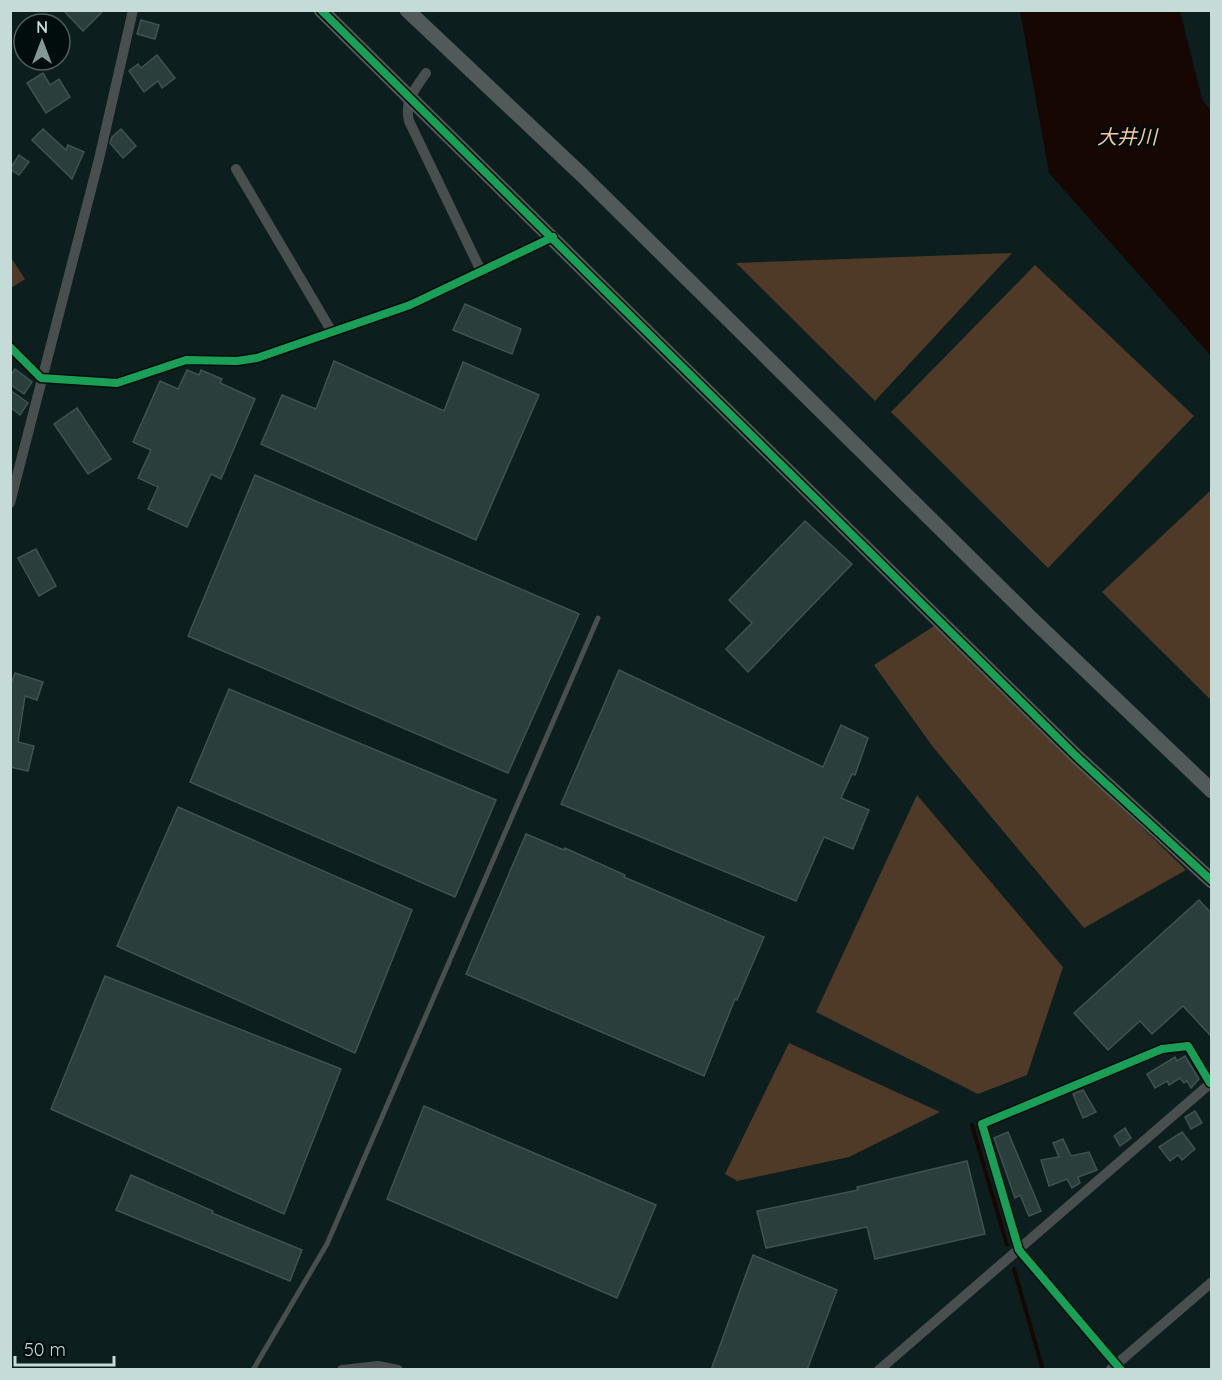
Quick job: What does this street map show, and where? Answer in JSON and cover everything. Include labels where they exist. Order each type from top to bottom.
[{"type":"street","points":[[10,503],[99,159],[133,10]]},
{"type":"street","points":[[321,10],[1077,757],[1212,881]]},
{"type":"street","points":[[407,10],[582,176],[1034,621],[1212,791]]},
{"type":"street","points":[[426,73],[410,97],[406,110],[409,121],[481,271]]},
{"type":"street","points":[[236,169],[332,332]]},
{"type":"street","points":[[10,347],[41,378],[117,382],[186,360],[237,361],[256,358],[410,305],[553,237]]},
{"type":"street","points":[[879,1370],[1019,1250],[1211,1082],[1188,1046],[1162,1049],[982,1124],[1019,1250],[1116,1368],[1212,1282]]},
{"type":"street","points":[[342,1370],[378,1368],[398,1370]]},
{"type":"lane","points":[[253,1370],[327,1244],[598,618]]},
{"type":"shaded area","points":[[1012,253],[875,401],[736,263]]},
{"type":"shaded area","points":[[10,256],[25,279],[11,288],[10,288]]},
{"type":"shaded area","points":[[1035,265],[1194,416],[1048,568],[891,412]]},
{"type":"shaded area","points":[[1211,490],[1211,700],[1102,592]]},
{"type":"shaded area","points":[[934,626],[1186,870],[1084,928],[933,747],[874,665]]},
{"type":"shaded area","points":[[917,795],[1063,967],[1027,1075],[978,1094],[816,1012]]},
{"type":"shaded area","points":[[789,1043],[940,1112],[849,1157],[737,1181],[725,1174]]},
{"type":"water","name":"大井川","points":[[1020,11],[1180,11],[1202,99],[1211,111],[1211,356],[1049,173]]},
{"type":"building","points":[[63,10],[104,10],[83,31],[72,19],[72,12]]},
{"type":"building","points":[[141,20],[159,25],[155,39],[137,34]]},
{"type":"building","points":[[157,55],[175,78],[162,88],[158,81],[144,92],[129,71],[138,64],[141,68]]},
{"type":"building","points":[[43,73],[50,85],[59,79],[70,97],[46,113],[27,83]]},
{"type":"building","points":[[43,129],[66,150],[68,145],[84,152],[72,179],[32,140]]},
{"type":"building","points":[[121,129],[136,146],[123,158],[110,143],[112,137]]},
{"type":"building","points":[[19,155],[29,162],[19,175],[10,169]]},
{"type":"building","points":[[465,304],[521,329],[512,354],[453,330]]},
{"type":"building","points":[[334,361],[444,411],[463,362],[539,395],[476,540],[261,444],[282,395],[316,409]]},
{"type":"building","points":[[15,369],[32,382],[24,394],[10,384],[10,376]]},
{"type":"building","points":[[187,370],[199,375],[201,370],[222,379],[220,383],[255,399],[221,479],[211,474],[187,527],[148,509],[158,487],[138,478],[151,450],[133,442],[160,381],[178,389]]},
{"type":"building","points":[[10,390],[28,403],[20,415],[10,407]]},
{"type":"building","points":[[77,408],[111,459],[88,474],[54,424]]},
{"type":"building","points":[[255,475],[579,614],[508,773],[188,636]]},
{"type":"building","points":[[805,521],[852,564],[748,672],[726,649],[752,623],[729,600]]},
{"type":"building","points":[[36,549],[56,586],[39,596],[18,558]]},
{"type":"building","points":[[619,670],[823,767],[841,725],[868,738],[855,775],[852,774],[841,798],[869,810],[853,849],[824,837],[796,901],[561,804]]},
{"type":"building","points":[[15,673],[43,682],[37,700],[25,696],[18,742],[34,746],[28,771],[10,767],[10,687]]},
{"type":"building","points":[[229,689],[496,800],[455,897],[190,782]]},
{"type":"building","points":[[178,807],[412,910],[355,1053],[117,946]]},
{"type":"building","points":[[526,834],[564,850],[565,848],[625,875],[624,877],[764,937],[737,1000],[735,999],[704,1076],[466,974]]},
{"type":"building","points":[[1199,900],[1212,914],[1212,1037],[1183,1006],[1152,1034],[1140,1021],[1108,1050],[1074,1013]]},
{"type":"building","points":[[105,976],[341,1069],[284,1214],[51,1109]]},
{"type":"building","points":[[1185,1056],[1199,1079],[1191,1088],[1187,1081],[1184,1083],[1180,1078],[1169,1085],[1167,1081],[1155,1088],[1147,1074],[1175,1057],[1177,1061]]},
{"type":"building","points":[[1083,1090],[1096,1112],[1083,1118],[1073,1094]]},
{"type":"building","points":[[424,1106],[656,1205],[617,1298],[387,1199]]},
{"type":"building","points":[[1195,1111],[1202,1123],[1191,1129],[1185,1117]]},
{"type":"building","points":[[1125,1128],[1131,1138],[1120,1146],[1114,1136]]},
{"type":"building","points":[[1008,1132],[1041,1211],[1029,1216],[1020,1195],[1015,1198],[994,1138]]},
{"type":"building","points":[[1182,1132],[1195,1149],[1182,1160],[1178,1155],[1170,1161],[1159,1147]]},
{"type":"building","points":[[1063,1139],[1071,1156],[1089,1152],[1097,1170],[1078,1177],[1080,1183],[1072,1188],[1067,1179],[1049,1186],[1041,1160],[1059,1157],[1053,1143]]},
{"type":"building","points":[[967,1161],[985,1234],[875,1259],[867,1227],[766,1248],[757,1211],[858,1190],[857,1187]]},
{"type":"building","points":[[131,1175],[213,1211],[212,1213],[302,1250],[290,1281],[116,1210]]},
{"type":"building","points":[[753,1255],[837,1290],[807,1370],[711,1370]]},
{"type":"waterway","points":[[972,1125],[1007,1245]]},
{"type":"waterway","points":[[1014,1269],[1043,1370]]},
{"type":"cycle path","points":[[321,10],[1077,757],[1212,881]]},
{"type":"cycle path","points":[[10,347],[41,378],[117,383],[186,360],[237,361],[257,358],[410,305],[553,237]]},
{"type":"cycle path","points":[[1121,1370],[1019,1250],[982,1124],[1162,1049],[1188,1046],[1210,1083]]}]
